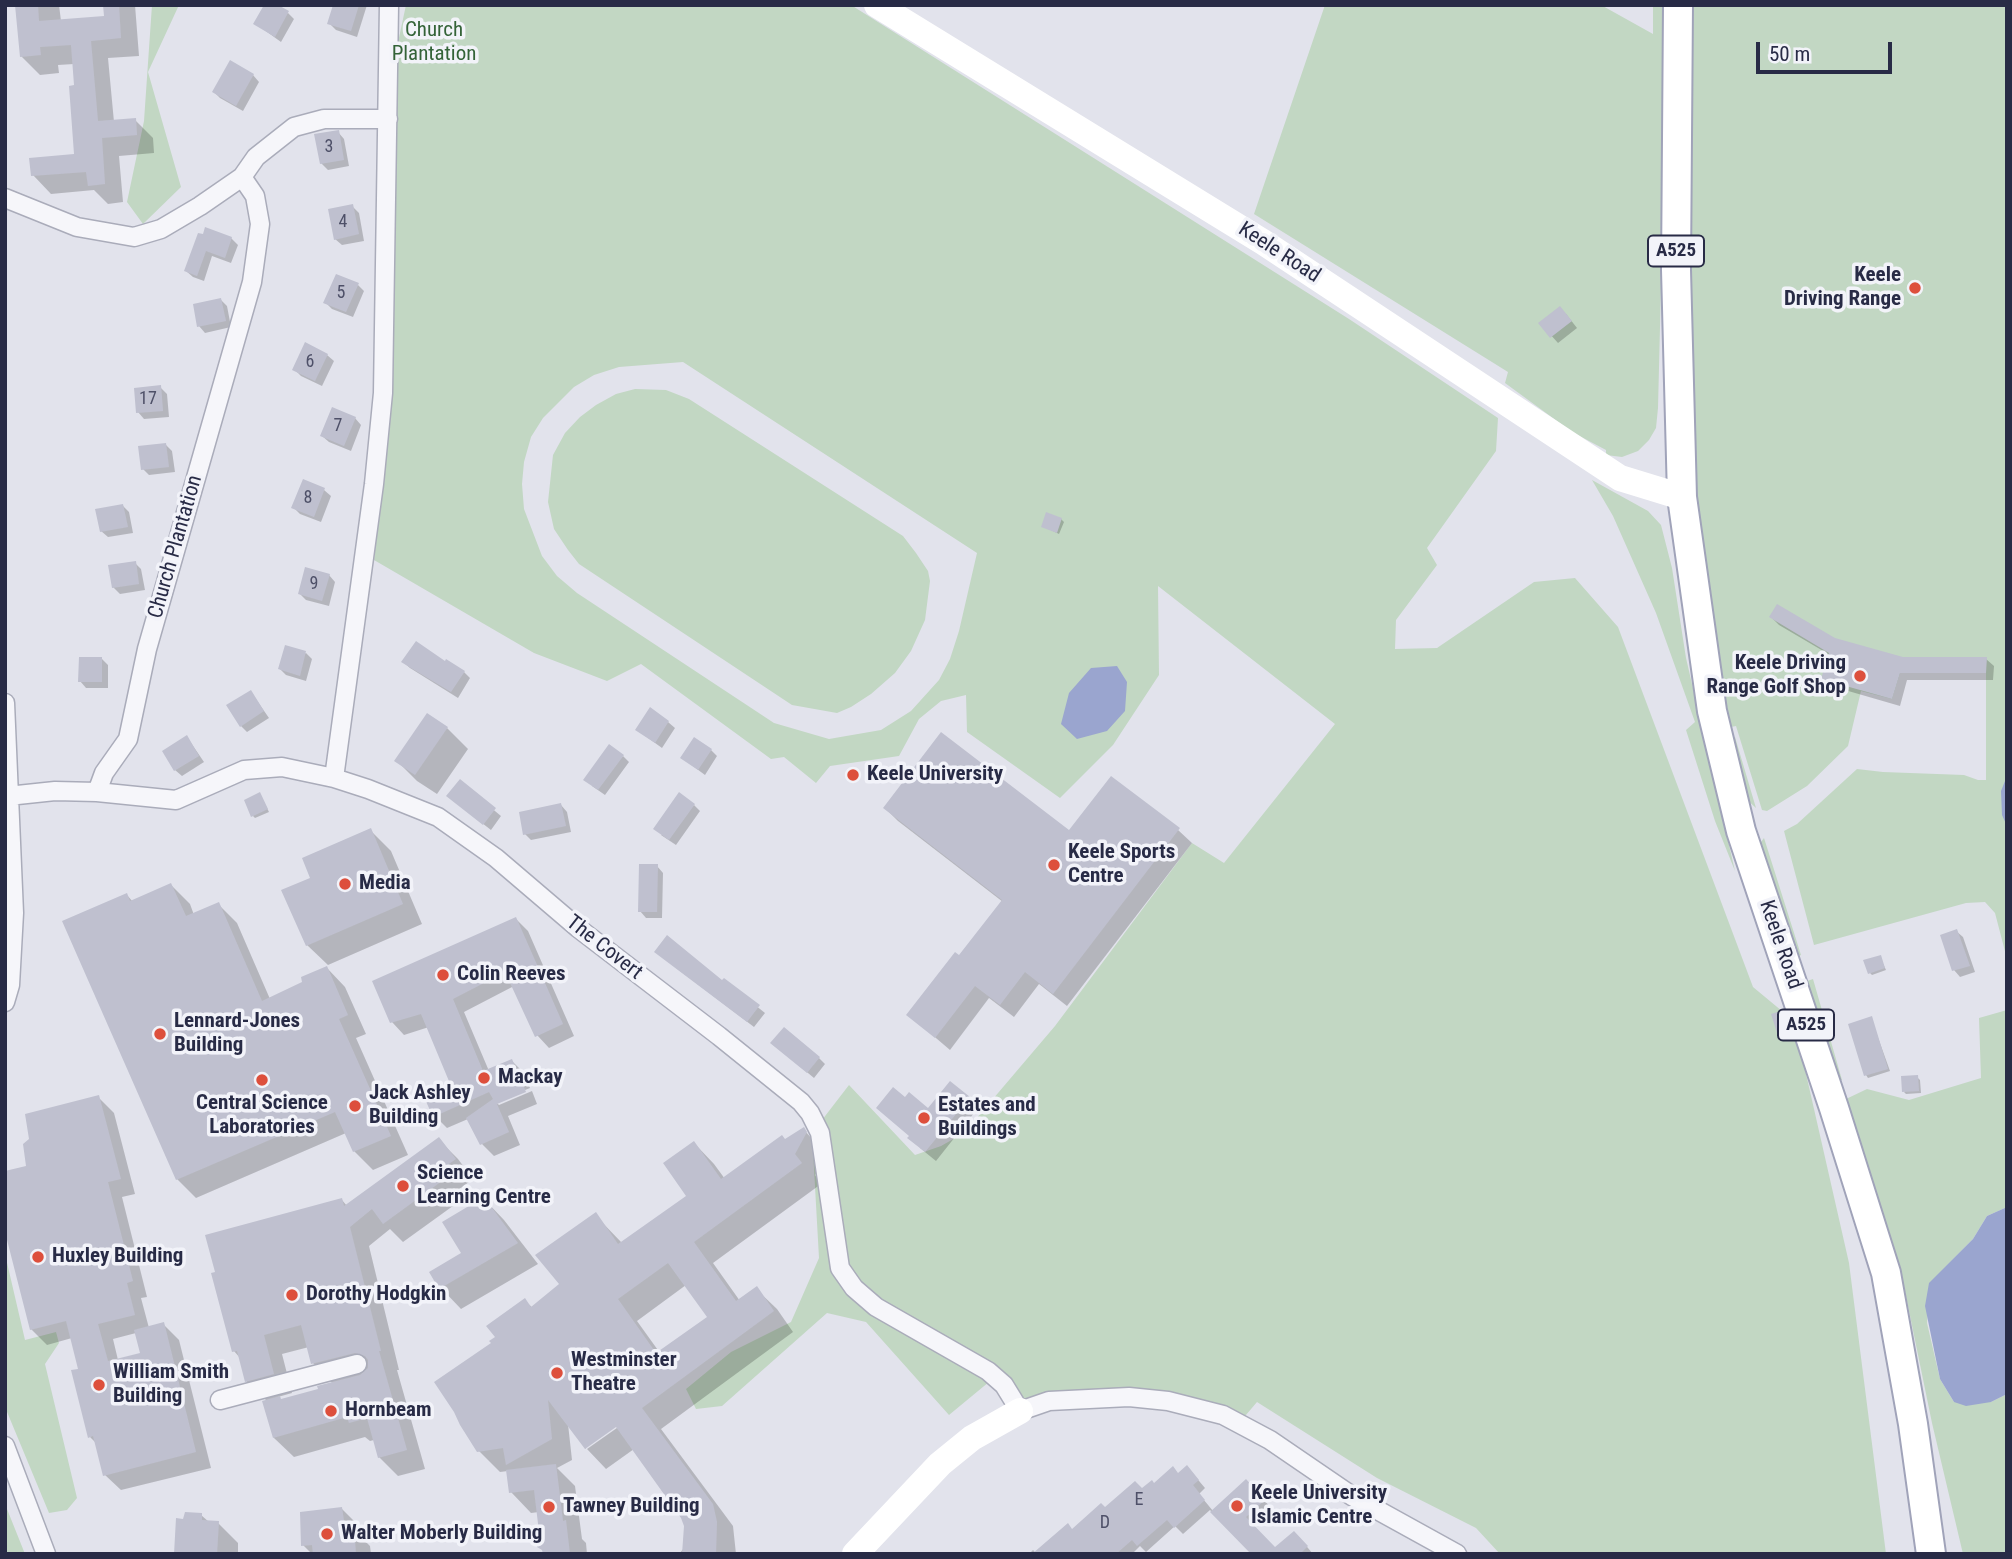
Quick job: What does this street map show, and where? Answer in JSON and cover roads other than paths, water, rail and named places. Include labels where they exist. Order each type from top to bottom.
[{"type":"main road","name":"Keele Road","points":[[1678,5],[1676,270],[1682,497],[1712,711],[1741,831],[1886,1273],[1913,1424],[1931,1554]]},
{"type":"street","points":[[334,778],[374,484],[383,393],[389,5]]},
{"type":"street","name":"Keele Road","points":[[877,5],[1263,242],[1620,478],[1682,497]]},
{"type":"street","points":[[5,198],[77,227],[134,237],[182,219],[243,177],[256,157],[294,127],[324,119],[387,119]]},
{"type":"street","name":"Church Plantation","points":[[97,792],[104,773],[128,739],[147,649],[252,282],[260,224],[255,196],[243,177]]},
{"type":"street","points":[[5,704],[14,913],[10,985],[5,1002]]},
{"type":"street","name":"The Covert","points":[[8,796],[55,791],[97,792],[176,800],[244,769],[282,767],[334,778],[438,817],[496,858],[578,928],[792,1094],[810,1113],[820,1133],[840,1268],[855,1288],[876,1307],[988,1371],[1004,1385],[1020,1411]]},
{"type":"street","points":[[220,1400],[357,1364]]},
{"type":"street","points":[[855,1554],[940,1464],[972,1438],[1020,1411],[1049,1401],[1129,1397],[1168,1401],[1223,1415],[1270,1440],[1352,1496],[1457,1554]]},
{"type":"street","points":[[5,1446],[46,1554]]},
{"type":"water","points":[[1117,666],[1127,682],[1125,711],[1107,731],[1077,739],[1061,724],[1069,693],[1091,668]]},
{"type":"water","points":[[2007,776],[2007,826],[2002,815],[2001,791]]},
{"type":"water","points":[[2007,1207],[2007,1394],[1991,1402],[1966,1406],[1954,1402],[1940,1379],[1925,1306],[1929,1283],[1973,1239],[1987,1216]]},
{"type":"place","name":"Keele Driving Range","points":[[1915,288]]},
{"type":"place","name":"Keele Driving Range Golf Shop","points":[[1860,676]]},
{"type":"place","name":"Keele University","points":[[853,775]]},
{"type":"place","name":"Keele Sports Centre","points":[[1054,865]]},
{"type":"place","name":"Media","points":[[345,884]]},
{"type":"place","name":"Colin Reeves","points":[[443,975]]},
{"type":"place","name":"Lennard-Jones Building","points":[[160,1034]]},
{"type":"place","name":"Mackay","points":[[484,1078]]},
{"type":"place","name":"Central Science Laboratories","points":[[262,1080]]},
{"type":"place","name":"Jack Ashley Building","points":[[355,1106]]},
{"type":"place","name":"Estates and Buildings","points":[[924,1118]]},
{"type":"place","name":"Science Learning Centre","points":[[403,1186]]},
{"type":"place","name":"Huxley Building","points":[[38,1257]]},
{"type":"place","name":"Dorothy Hodgkin","points":[[292,1295]]},
{"type":"place","name":"Westminster Theatre","points":[[557,1373]]},
{"type":"place","name":"William Smith Building","points":[[99,1385]]},
{"type":"place","name":"Hornbeam","points":[[331,1411]]},
{"type":"place","name":"Keele University Islamic Centre","points":[[1237,1506]]},
{"type":"place","name":"Tawney Building","points":[[549,1507]]},
{"type":"place","name":"Walter Moberly Building","points":[[327,1534]]}]
